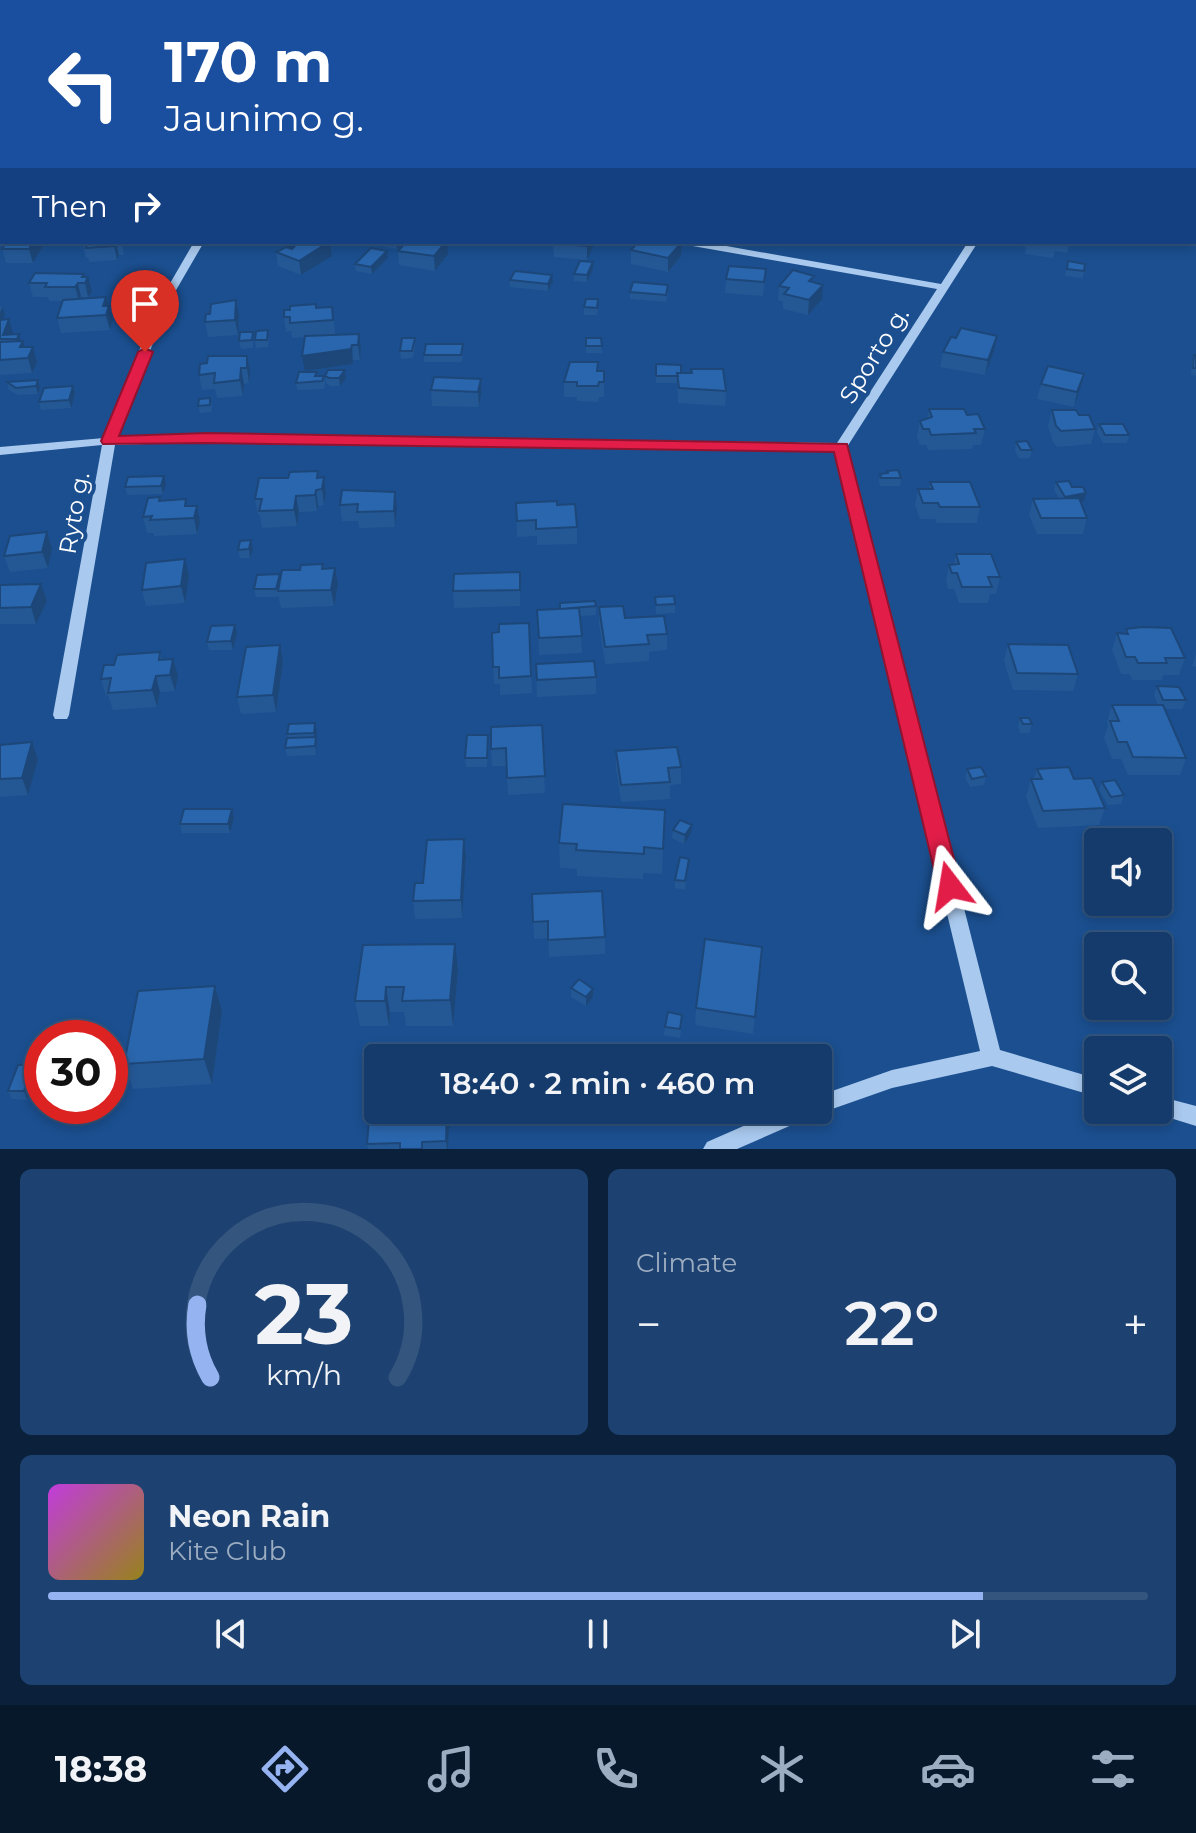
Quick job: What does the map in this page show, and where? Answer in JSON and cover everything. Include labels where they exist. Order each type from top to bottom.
[{"type":"street","name":"Ryto g.","points":[[61,715],[109,441],[163,304],[198,244]]},
{"type":"street","points":[[698,244],[943,287]]},
{"type":"street","name":"Sporto g.","points":[[841,447],[972,244]]},
{"type":"street","points":[[0,451],[109,441],[207,438],[841,447],[992,1057]]},
{"type":"street","points":[[832,1100],[892,1079],[992,1057],[1084,1084]]},
{"type":"street","points":[[1172,1109],[1196,1116]]},
{"type":"street","points":[[714,1149],[771,1124]]},
{"type":"building","points":[[6,244],[32,244],[29,249],[2,249]]},
{"type":"building","points":[[87,244],[115,244],[114,246],[86,248]]},
{"type":"building","points":[[326,244],[299,261],[276,252],[294,247],[287,246]]},
{"type":"building","points":[[404,244],[444,244],[434,256],[398,251]]},
{"type":"building","points":[[636,244],[680,244],[668,258],[631,250]]},
{"type":"building","points":[[371,248],[387,251],[371,267],[355,264]]},
{"type":"building","points":[[580,261],[593,262],[587,275],[574,274]]},
{"type":"building","points":[[1068,261],[1085,264],[1084,271],[1067,269]]},
{"type":"building","points":[[729,266],[766,269],[764,282],[726,279]]},
{"type":"building","points":[[793,270],[814,276],[809,281],[823,285],[809,300],[784,294],[789,288],[779,286]]},
{"type":"building","points":[[515,271],[552,275],[548,284],[510,280]]},
{"type":"building","points":[[35,273],[84,274],[82,277],[88,277],[85,283],[78,283],[75,287],[45,287],[47,283],[29,283]]},
{"type":"building","points":[[633,282],[668,285],[666,295],[630,292]]},
{"type":"building","points":[[106,297],[103,306],[109,306],[106,315],[57,318],[63,300]]},
{"type":"building","points":[[586,299],[598,299],[597,308],[584,307]]},
{"type":"building","points":[[236,300],[235,320],[205,322],[211,304]]},
{"type":"building","points":[[316,304],[316,308],[332,307],[333,320],[290,323],[290,317],[284,317],[284,310],[290,310],[290,306]]},
{"type":"building","points":[[9,319],[3,335],[19,334],[17,339],[0,339],[0,320]]},
{"type":"building","points":[[961,328],[997,336],[988,360],[943,352],[951,337],[956,338]]},
{"type":"building","points":[[268,330],[267,340],[255,340],[256,331]]},
{"type":"building","points":[[240,332],[253,332],[252,340],[239,341]]},
{"type":"building","points":[[359,334],[358,345],[352,345],[351,349],[302,356],[305,336]]},
{"type":"building","points":[[402,338],[415,338],[412,351],[400,351]]},
{"type":"building","points":[[586,338],[601,338],[602,346],[586,346]]},
{"type":"building","points":[[23,341],[20,347],[33,347],[28,358],[0,360],[0,342]]},
{"type":"building","points":[[426,344],[463,344],[461,355],[424,355]]},
{"type":"building","points":[[208,356],[247,356],[247,368],[241,368],[240,380],[214,383],[215,373],[199,375],[200,364],[207,363]]},
{"type":"building","points":[[570,362],[598,362],[597,371],[604,371],[604,382],[599,382],[598,386],[577,386],[577,382],[564,382]]},
{"type":"building","points":[[656,364],[681,365],[681,373],[677,373],[678,376],[656,376]]},
{"type":"building","points":[[1048,366],[1084,374],[1077,392],[1041,384]]},
{"type":"building","points":[[691,369],[723,369],[726,391],[679,388],[677,373],[692,373]]},
{"type":"building","points":[[328,370],[345,370],[339,378],[329,378],[325,376]]},
{"type":"building","points":[[299,372],[317,372],[315,376],[324,376],[322,381],[296,383]]},
{"type":"building","points":[[434,377],[481,379],[478,392],[431,390]]},
{"type":"building","points":[[38,380],[36,386],[16,388],[7,382]]},
{"type":"building","points":[[73,386],[69,400],[39,402],[44,388]]},
{"type":"building","points":[[210,398],[210,405],[198,406],[199,399]]},
{"type":"building","points":[[929,409],[964,409],[967,415],[978,414],[985,429],[974,429],[976,433],[931,435],[929,429],[923,429],[920,421],[932,417]]},
{"type":"building","points":[[1052,410],[1076,410],[1079,415],[1089,415],[1095,429],[1061,431],[1056,426]]},
{"type":"building","points":[[1099,424],[1123,424],[1129,435],[1105,435]]},
{"type":"building","points":[[1027,441],[1032,450],[1021,450],[1016,442]]},
{"type":"building","points":[[898,470],[901,478],[881,478],[880,474]]},
{"type":"building","points":[[318,471],[317,478],[324,477],[322,489],[316,490],[315,495],[296,496],[294,510],[259,511],[262,499],[255,499],[259,478],[288,478],[290,472]]},
{"type":"building","points":[[164,476],[161,486],[125,487],[128,477]]},
{"type":"building","points":[[1069,481],[1072,487],[1083,487],[1086,493],[1065,497],[1056,482]]},
{"type":"building","points":[[930,482],[970,482],[980,507],[940,507],[938,503],[923,503],[918,489],[933,489]]},
{"type":"building","points":[[342,490],[395,492],[394,511],[357,512],[358,504],[340,505]]},
{"type":"building","points":[[160,497],[159,501],[186,499],[185,506],[197,506],[194,518],[150,520],[152,516],[143,517],[148,498]]},
{"type":"building","points":[[1079,498],[1087,518],[1041,518],[1033,499]]},
{"type":"building","points":[[557,501],[557,505],[575,504],[577,527],[536,529],[536,520],[517,521],[516,503]]},
{"type":"building","points":[[47,532],[42,552],[4,556],[10,536]]},
{"type":"building","points":[[251,540],[249,549],[238,550],[240,541]]},
{"type":"building","points":[[956,554],[991,554],[1000,577],[988,577],[992,587],[962,587],[957,573],[952,573],[949,565],[959,564]]},
{"type":"building","points":[[185,559],[181,586],[142,590],[146,563]]},
{"type":"building","points":[[323,564],[322,569],[335,568],[331,590],[278,591],[282,570],[300,570],[301,565]]},
{"type":"building","points":[[520,572],[520,590],[453,591],[454,574]]},
{"type":"building","points":[[280,574],[276,589],[254,589],[257,575]]},
{"type":"building","points":[[41,584],[31,607],[0,608],[0,585]]},
{"type":"building","points":[[674,596],[675,604],[656,605],[655,597]]},
{"type":"building","points":[[595,601],[596,606],[560,609],[560,603]]},
{"type":"building","points":[[623,606],[625,618],[664,616],[667,634],[647,635],[649,644],[605,647],[599,607]]},
{"type":"building","points":[[579,608],[582,636],[539,638],[537,610]]},
{"type":"building","points":[[529,623],[531,676],[499,678],[499,667],[493,667],[492,633],[499,632],[499,624]]},
{"type":"building","points":[[235,625],[231,641],[207,642],[211,626]]},
{"type":"building","points":[[1171,628],[1185,658],[1165,658],[1167,663],[1138,663],[1135,657],[1126,657],[1117,633],[1128,634],[1126,629]]},
{"type":"building","points":[[1008,644],[1068,645],[1078,674],[1017,673]]},
{"type":"building","points":[[280,645],[273,695],[237,697],[246,647]]},
{"type":"building","points":[[160,652],[159,660],[173,659],[170,675],[156,676],[152,690],[108,693],[111,678],[101,679],[104,665],[114,665],[117,655]]},
{"type":"building","points":[[594,661],[596,677],[537,680],[536,664]]},
{"type":"building","points":[[1157,686],[1179,687],[1186,700],[1163,700]]},
{"type":"building","points":[[1112,705],[1163,705],[1186,758],[1133,757],[1127,742],[1118,742],[1110,721],[1119,721]]},
{"type":"building","points":[[1020,718],[1029,718],[1032,724],[1023,724]]},
{"type":"building","points":[[315,723],[314,733],[287,734],[289,724]]},
{"type":"building","points":[[542,725],[545,776],[507,778],[506,748],[491,749],[491,727]]},
{"type":"building","points":[[467,735],[488,735],[487,758],[465,758]]},
{"type":"building","points":[[316,737],[315,746],[285,748],[287,738]]},
{"type":"building","points":[[32,742],[22,778],[0,779],[0,745]]},
{"type":"building","points":[[677,747],[681,767],[668,768],[670,782],[621,785],[616,751]]},
{"type":"building","points":[[981,767],[986,776],[972,779],[967,769]]},
{"type":"building","points":[[1069,767],[1074,779],[1092,778],[1105,808],[1043,811],[1031,779],[1042,779],[1037,769]]},
{"type":"building","points":[[1115,780],[1124,795],[1111,797],[1102,782]]},
{"type":"building","points":[[563,804],[665,810],[663,849],[644,847],[644,854],[576,850],[577,844],[559,843]]},
{"type":"building","points":[[184,809],[232,809],[228,824],[180,824]]},
{"type":"building","points":[[680,820],[692,825],[685,835],[673,830]]},
{"type":"building","points":[[464,839],[461,900],[413,901],[415,883],[423,883],[427,840]]},
{"type":"building","points":[[680,857],[689,859],[685,881],[675,880]]},
{"type":"building","points":[[602,891],[605,937],[548,940],[548,921],[533,922],[532,894]]},
{"type":"building","points":[[705,939],[762,947],[755,1017],[696,1008]]},
{"type":"building","points":[[455,944],[450,1000],[402,1001],[404,987],[386,987],[385,1001],[355,1001],[363,945]]},
{"type":"building","points":[[579,979],[593,989],[586,997],[571,988]]},
{"type":"building","points":[[215,986],[204,1059],[128,1064],[128,1043],[138,991]]},
{"type":"building","points":[[668,1012],[682,1015],[680,1029],[665,1027]]},
{"type":"building","points":[[18,1065],[24,1065],[24,1091],[8,1091]]},
{"type":"building","points":[[369,1124],[447,1124],[446,1141],[422,1142],[422,1149],[400,1149],[400,1143],[367,1144]]},
{"type":"route","points":[[145,352],[109,441],[207,438],[841,447],[950,886]]}]
